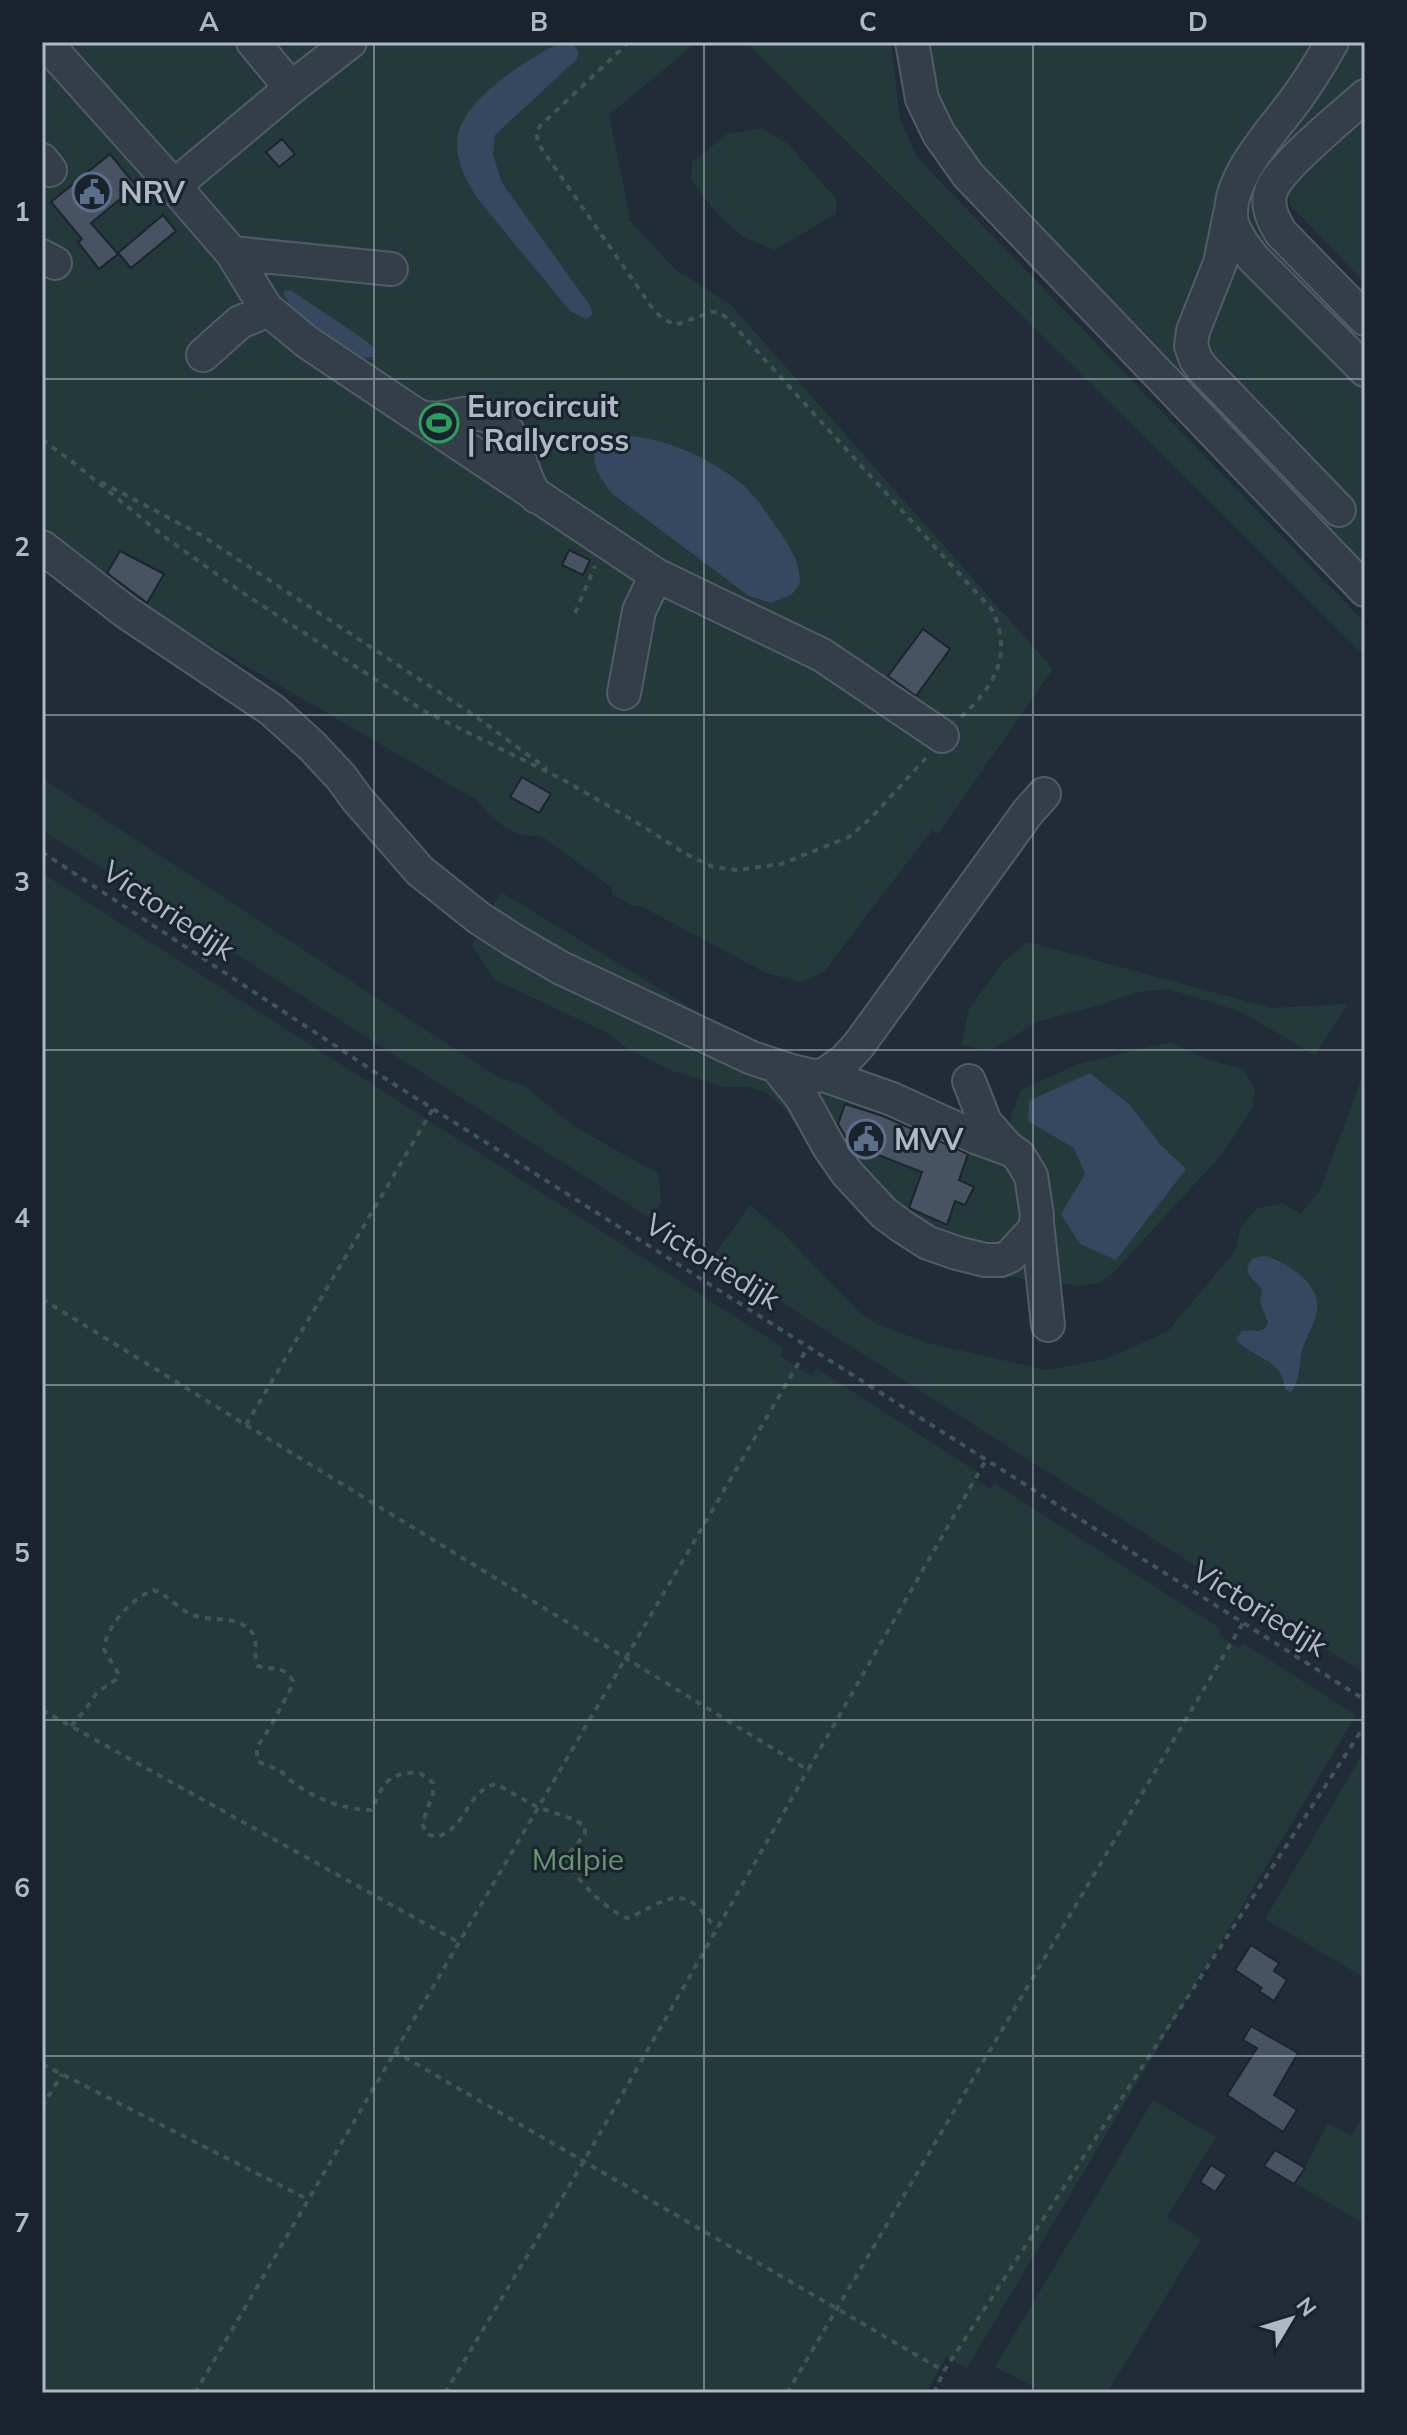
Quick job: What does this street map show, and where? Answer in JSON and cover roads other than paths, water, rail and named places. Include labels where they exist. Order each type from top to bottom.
[{"type":"lane","points":[[45,42],[232,253],[266,308],[307,342],[656,575],[822,655],[942,736]]},
{"type":"lane","points":[[253,42],[291,88]]},
{"type":"lane","points":[[174,186],[350,42]]},
{"type":"lane","points":[[912,42],[918,82],[929,116],[953,157],[1365,590]]},
{"type":"lane","points":[[1332,42],[1299,95],[1248,164],[1233,195],[1220,263],[1191,339],[1193,353],[1201,367],[1339,510]]},
{"type":"lane","points":[[1365,96],[1282,171],[1269,200],[1274,222],[1281,233],[1365,319]]},
{"type":"lane","points":[[1231,207],[1232,221],[1241,242],[1255,260],[1365,370]]},
{"type":"lane","points":[[232,253],[391,269]]},
{"type":"lane","points":[[203,355],[240,322],[266,308]]},
{"type":"lane","points":[[42,547],[126,612],[272,710],[341,777],[420,871],[479,918],[561,968],[752,1058],[803,1075],[824,1075],[892,1099],[973,1136],[1006,1146]]},
{"type":"lane","points":[[624,693],[626,621],[656,575]]},
{"type":"lane","points":[[824,1075],[858,1046],[1044,794]]},
{"type":"lane","points":[[776,1066],[802,1098],[847,1173],[884,1213],[928,1243],[985,1260],[1001,1260],[1010,1256],[1028,1238],[1037,1222]]},
{"type":"lane","points":[[969,1081],[985,1122],[1019,1156],[1031,1176],[1048,1325]]},
{"type":"water","points":[[561,42],[572,42],[579,53],[577,59],[495,135],[493,155],[502,183],[589,304],[593,314],[587,319],[570,311],[477,198],[457,152],[460,129],[481,98],[513,71]]},
{"type":"water","points":[[286,290],[365,340],[373,347],[374,357],[364,358],[298,316],[283,294]]},
{"type":"water","points":[[613,434],[648,439],[682,449],[714,465],[743,485],[766,511],[793,554],[800,584],[792,594],[771,603],[749,596],[614,495],[599,475],[594,454],[599,438]]},
{"type":"water","points":[[1090,1073],[1131,1106],[1160,1144],[1186,1169],[1116,1260],[1080,1244],[1061,1214],[1085,1174],[1074,1148],[1028,1121],[1029,1101]]},
{"type":"water","points":[[1265,1256],[1283,1263],[1301,1276],[1314,1291],[1317,1300],[1316,1315],[1291,1392],[1285,1389],[1278,1370],[1272,1364],[1249,1351],[1236,1339],[1242,1331],[1260,1330],[1268,1323],[1260,1302],[1262,1290],[1248,1272],[1253,1258]]},
{"type":"place","name":"NRV","points":[[92,192]]},
{"type":"place","name":"Eurocircuit | Rallycross","points":[[439,423]]},
{"type":"place","name":"MVV","points":[[866,1139]]},
{"type":"park label","name":"Malpie","points":[[578,1859]]}]
